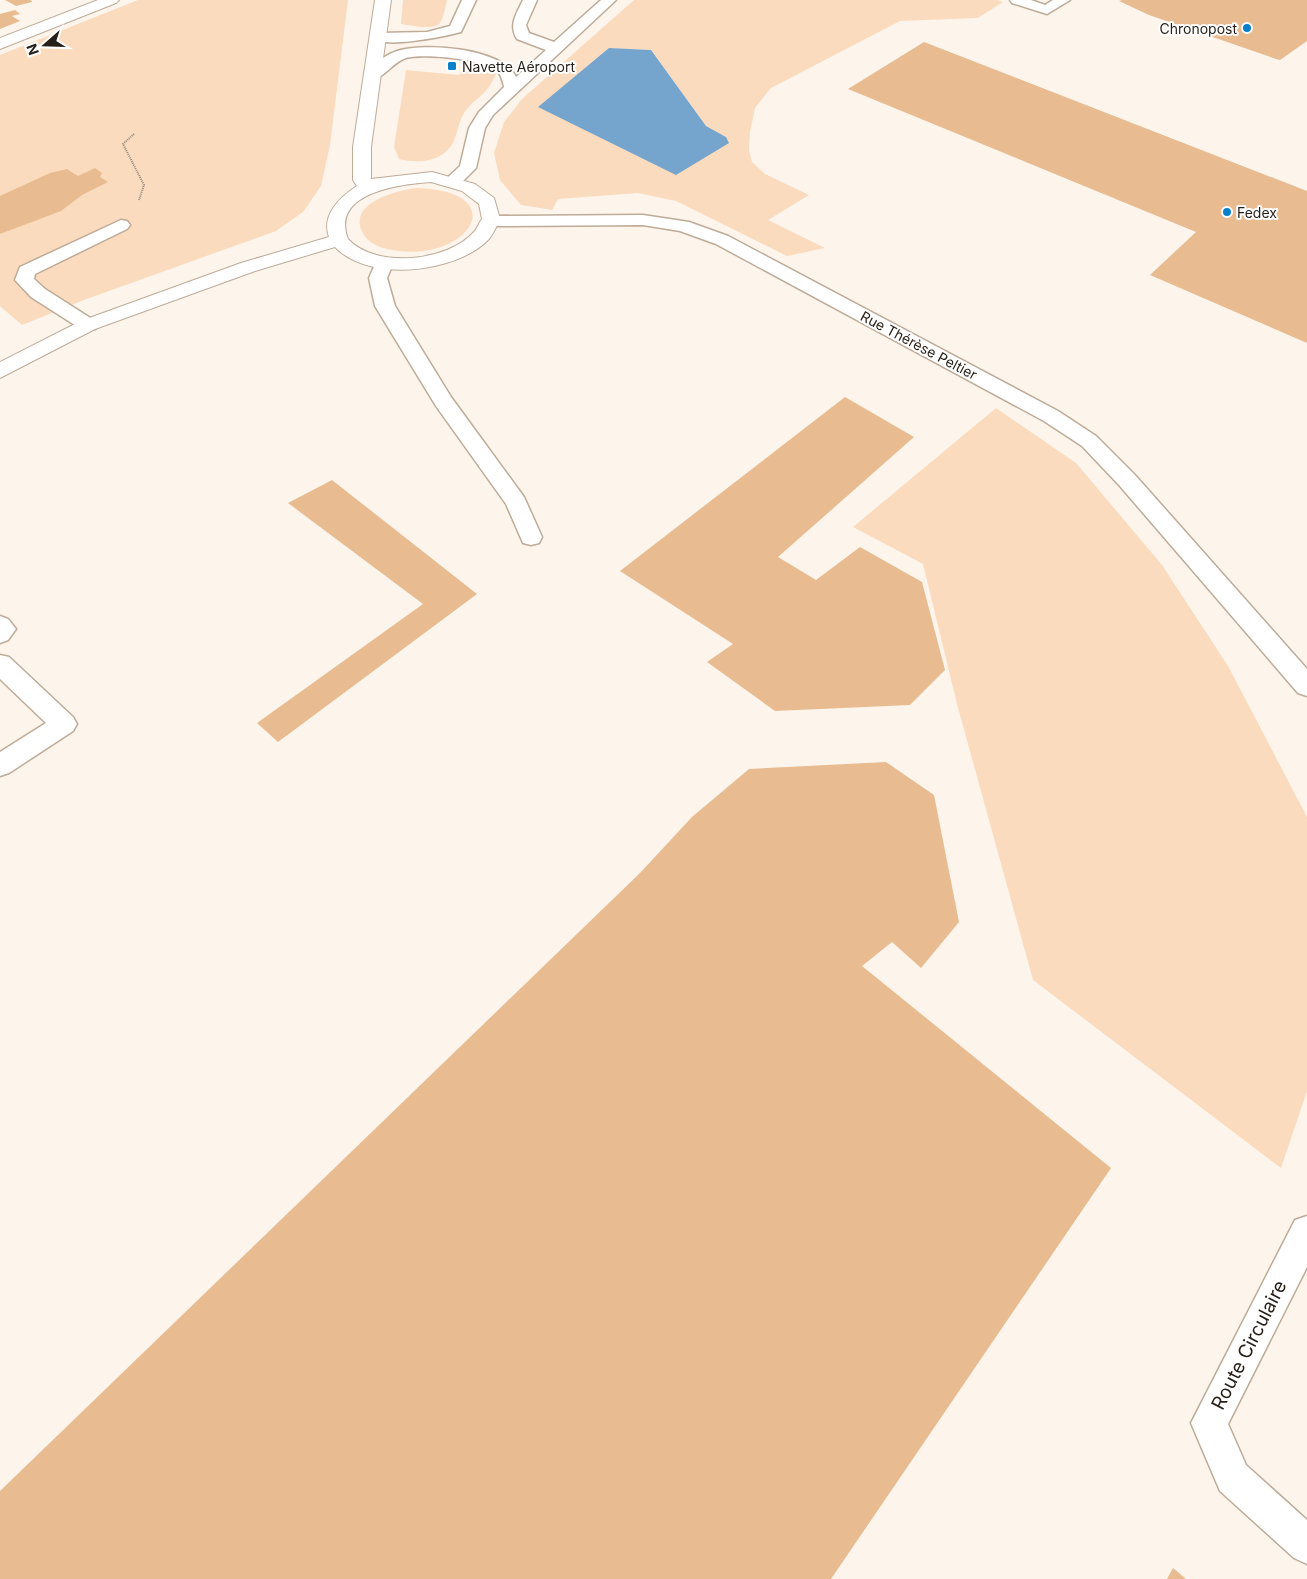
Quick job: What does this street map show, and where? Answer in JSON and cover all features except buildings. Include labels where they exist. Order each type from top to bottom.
[{"type":"street","points":[[0,44],[111,0]]},
{"type":"street","points":[[369,188],[362,180],[362,147],[374,74],[383,0]]},
{"type":"street","points":[[410,178],[432,178],[453,181],[470,188],[483,197],[490,208],[491,221],[485,234],[472,246],[454,256],[432,262],[408,265],[384,264],[364,259],[339,240],[335,226],[340,212],[351,199],[369,188],[388,181],[410,178]]},
{"type":"street","points":[[0,371],[88,325],[248,268],[339,240]]},
{"type":"lane","points":[[378,37],[427,36],[456,29],[468,0]]},
{"type":"lane","points":[[530,0],[519,25],[522,36],[555,48]]},
{"type":"lane","points":[[453,181],[468,168],[477,128],[482,120],[512,87],[555,48],[587,10],[609,0]]},
{"type":"lane","points":[[1017,0],[1047,10],[1064,0]]},
{"type":"lane","points":[[374,74],[388,61],[406,53],[427,52],[489,61],[504,70],[512,87]]},
{"type":"lane","name":"Rue Thérèse Peltier","points":[[491,221],[643,220],[683,226],[722,240],[1043,411],[1089,441],[1127,480],[1307,686]]},
{"type":"lane","points":[[88,325],[38,292],[24,280],[27,271],[121,225]]},
{"type":"lane","points":[[384,264],[378,278],[385,306],[443,401],[516,502],[531,537]]},
{"type":"lane","points":[[0,626],[4,628],[0,634]]},
{"type":"lane","points":[[0,664],[64,724],[0,765]]},
{"type":"lane","name":"Route Circulaire","points":[[1307,1232],[1209,1423],[1233,1478],[1307,1545]]},
{"type":"path","points":[[121,225],[132,219],[144,185],[123,144],[134,134]]},
{"type":"shaded area","points":[[138,0],[348,0],[330,145],[321,186],[303,212],[276,231],[84,300],[22,325],[0,306],[0,55]]},
{"type":"shaded area","points":[[403,0],[447,0],[440,23],[427,27],[401,24]]},
{"type":"shaded area","points":[[634,0],[997,0],[1003,2],[978,18],[900,21],[771,88],[755,108],[750,132],[749,150],[752,162],[765,174],[809,195],[768,220],[825,248],[787,256],[676,201],[638,193],[558,199],[552,210],[521,205],[500,180],[494,153],[504,122],[522,99]],"holes":[[[609,48],[651,50],[706,126],[726,137],[538,107]]]},
{"type":"shaded area","points":[[464,69],[496,74],[486,91],[464,112],[451,146],[439,157],[424,161],[399,159],[394,147],[406,70],[459,75]]},
{"type":"shaded area","points":[[417,188],[448,193],[466,202],[473,214],[469,227],[457,239],[439,248],[415,252],[382,248],[366,238],[360,226],[360,217],[364,209],[371,203],[390,194]]},
{"type":"shaded area","points":[[996,408],[1076,463],[1162,565],[1228,666],[1307,817],[1307,1091],[1281,1168],[1033,980],[957,704],[923,564],[853,527]]},
{"type":"water","points":[[609,48],[651,50],[706,126],[726,137],[729,143],[676,175],[538,107]]},
{"type":"place","name":"Chronopost","points":[[1247,28]]},
{"type":"place","name":"Navette Aéroport","points":[[452,66]]},
{"type":"place","name":"Fedex","points":[[1227,212]]}]
